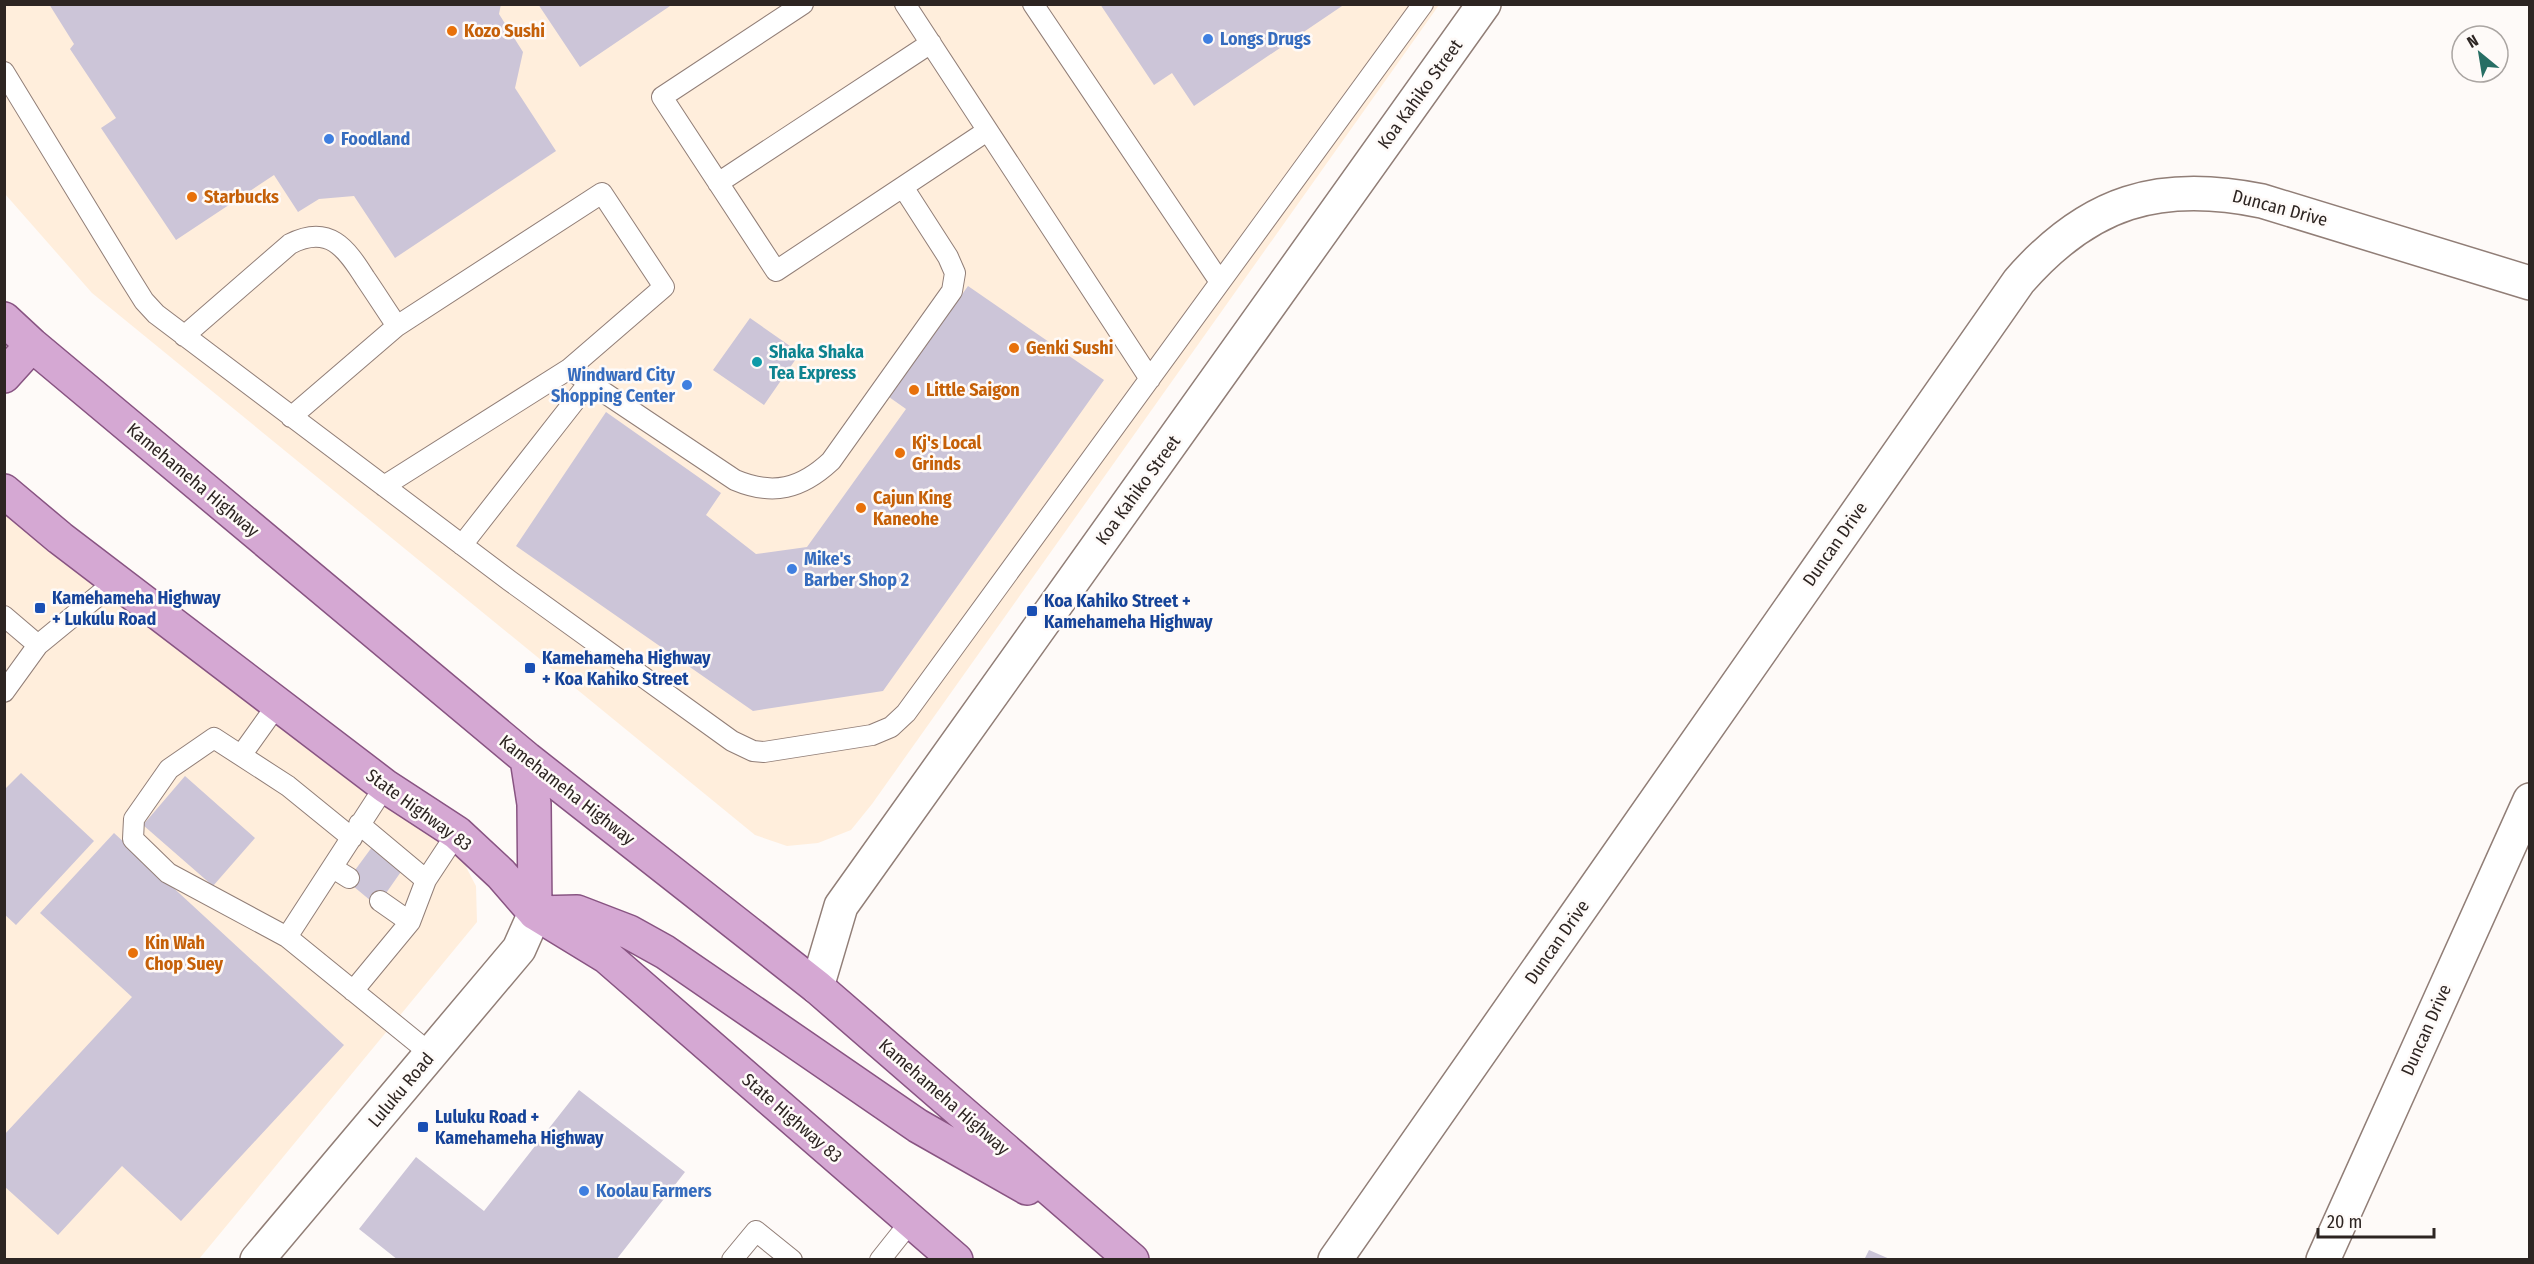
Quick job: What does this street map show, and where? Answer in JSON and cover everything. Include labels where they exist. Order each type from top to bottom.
[{"type":"main road","name":"Kamehameha Highway","points":[[4,319],[32,345],[527,759],[818,987],[1132,1260]]},
{"type":"main road","points":[[4,376],[32,345]]},
{"type":"main road","name":"State Highway 83","points":[[4,491],[277,705],[385,786],[457,833],[501,874],[535,913],[607,957],[956,1260]]},
{"type":"main road","points":[[527,759],[534,804],[535,913],[577,912],[629,932],[665,951],[918,1126],[1089,1223]]},
{"type":"street","name":"Koa Kahiko Street","points":[[818,987],[841,906],[1484,4]]},
{"type":"street","name":"Duncan Drive","points":[[1335,1260],[2019,280],[2040,257],[2065,236],[2091,218],[2155,196],[2191,192],[2227,194],[2262,201],[2529,283]]},
{"type":"street","name":"Duncan Drive","points":[[2323,1260],[2529,800]]},
{"type":"street","name":"Luluku Road","points":[[257,1260],[519,949],[535,913]]},
{"type":"lane","points":[[803,4],[662,97],[776,271],[987,131]]},
{"type":"lane","points":[[905,4],[1150,379]]},
{"type":"lane","points":[[1033,4],[1220,282]]},
{"type":"lane","points":[[7,79],[144,301],[156,314],[462,545],[742,747],[764,752],[872,735],[891,727],[906,713],[1423,4]]},
{"type":"lane","points":[[718,183],[931,43]]},
{"type":"lane","points":[[569,369],[588,384],[735,480],[757,488],[780,489],[799,484],[816,475],[831,461],[952,291],[955,273],[948,257],[903,187]]},
{"type":"lane","points":[[291,417],[397,326],[602,193],[664,287],[569,369],[384,486]]},
{"type":"lane","points":[[184,336],[290,244],[311,236],[331,239],[348,251],[397,326]]},
{"type":"lane","points":[[462,545],[588,384]]},
{"type":"lane","points":[[4,692],[38,645],[116,581]]},
{"type":"lane","points":[[4,616],[38,645]]},
{"type":"lane","points":[[242,754],[277,705]]},
{"type":"lane","points":[[426,880],[242,754],[214,738],[169,769],[134,819],[133,839],[168,873],[287,937],[431,1054]]},
{"type":"lane","points":[[287,937],[341,873],[355,831],[385,786]]},
{"type":"lane","points":[[353,991],[410,922],[426,880],[457,833]]},
{"type":"lane","points":[[380,901],[410,922]]},
{"type":"lane","points":[[880,1260],[911,1221]]},
{"type":"lane","points":[[732,1260],[756,1232],[792,1260]]},
{"type":"shaded area","name":"Windward City Shopping Center","points":[[4,5],[1439,5],[872,804],[851,830],[818,843],[787,846],[755,835],[92,293],[5,194]]},
{"type":"shaded area","points":[[4,507],[452,840],[476,886],[477,922],[199,1259],[5,1259]]},
{"type":"building","name":"Foodland","points":[[49,4],[501,4],[499,14],[523,52],[515,88],[556,151],[395,258],[354,196],[319,199],[298,212],[274,175],[176,240],[101,128],[116,118],[70,49],[74,44]]},
{"type":"building","points":[[538,4],[673,4],[580,67]]},
{"type":"building","name":"Longs Drugs","points":[[1100,4],[1345,4],[1194,106],[1172,73],[1154,85]]},
{"type":"building","points":[[968,286],[1104,380],[883,691],[753,711],[516,546],[606,412],[721,493],[706,515],[756,554],[807,547],[906,409],[889,397]]},
{"type":"building","name":"Shaka Shaka Tea Express","points":[[750,318],[800,353],[764,405],[713,370]]},
{"type":"building","points":[[21,773],[94,841],[16,925],[4,914],[4,790]]},
{"type":"building","points":[[185,776],[255,838],[213,886],[143,825]]},
{"type":"building","points":[[114,833],[344,1045],[181,1221],[122,1166],[58,1235],[4,1186],[4,1135],[132,997],[40,913]]},
{"type":"building","points":[[375,843],[405,866],[377,906],[347,881]]},
{"type":"building","name":"Koolau Farmers","points":[[579,1090],[685,1172],[616,1260],[398,1260],[359,1229],[416,1157],[484,1211]]},
{"type":"building","points":[[1869,1250],[1892,1260],[1864,1260]]},
{"type":"place","name":"Kozo Sushi","points":[[452,31]]},
{"type":"place","name":"Longs Drugs","points":[[1208,39]]},
{"type":"place","name":"Foodland","points":[[329,139]]},
{"type":"place","name":"Starbucks","points":[[192,197]]},
{"type":"place","name":"Genki Sushi","points":[[1014,348]]},
{"type":"place","name":"Shaka Shaka Tea Express","points":[[757,362]]},
{"type":"place","name":"Windward City Shopping Center","points":[[687,385]]},
{"type":"place","name":"Little Saigon","points":[[914,390]]},
{"type":"place","name":"Kj's Local Grinds","points":[[900,453]]},
{"type":"place","name":"Cajun King Kaneohe","points":[[861,508]]},
{"type":"place","name":"Mike's Barber Shop 2","points":[[792,569]]},
{"type":"place","name":"Kamehameha Highway + Lukulu Road","points":[[40,608]]},
{"type":"place","name":"Koa Kahiko Street + Kamehameha Highway","points":[[1032,611]]},
{"type":"place","name":"Kamehameha Highway + Koa Kahiko Street","points":[[530,668]]},
{"type":"place","name":"Kin Wah Chop Suey","points":[[133,953]]},
{"type":"place","name":"Luluku Road + Kamehameha Highway","points":[[423,1127]]},
{"type":"place","name":"Koolau Farmers","points":[[584,1191]]}]
